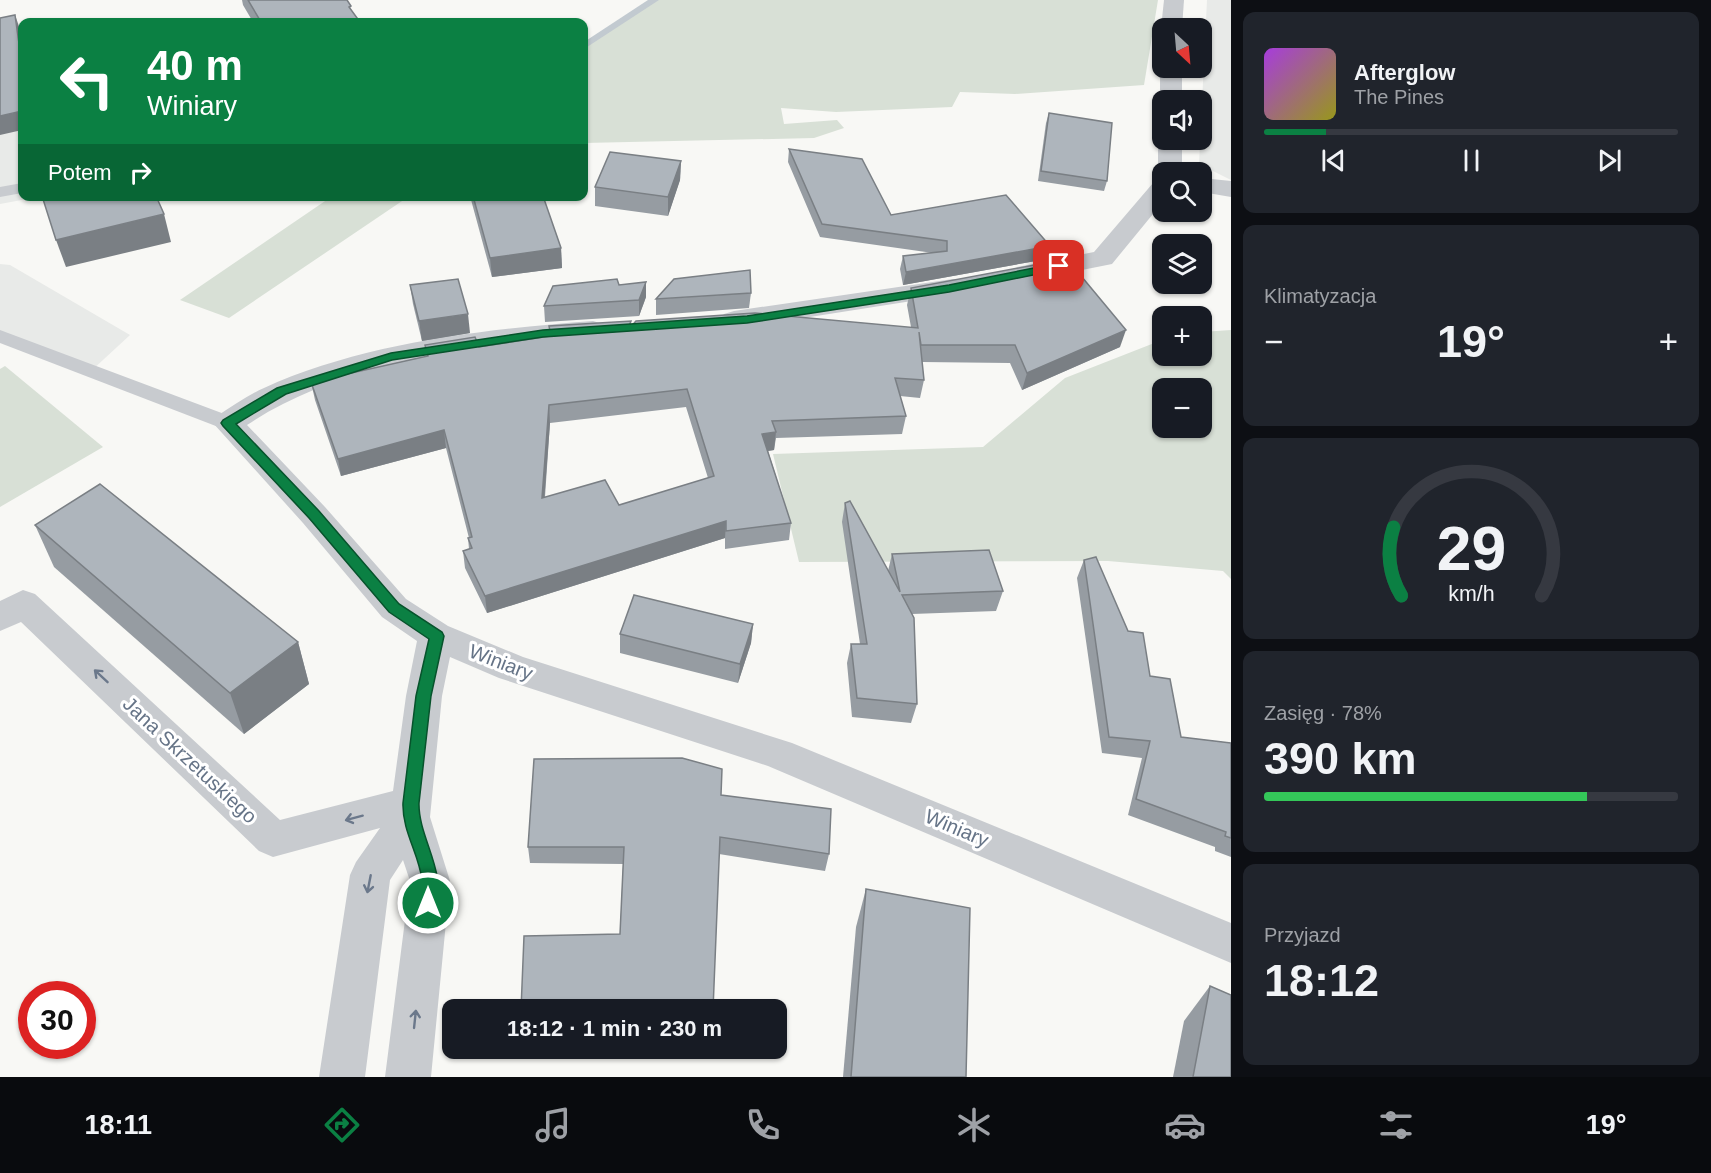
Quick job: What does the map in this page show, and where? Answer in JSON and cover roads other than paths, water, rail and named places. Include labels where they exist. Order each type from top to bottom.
[{"type":"street","points":[[1173,18],[1174,0]]},
{"type":"street","points":[[1212,186],[1231,189]]},
{"type":"street","points":[[711,322],[758,318],[993,279],[1103,258],[1152,200]]},
{"type":"street","points":[[228,423],[281,391],[391,357],[543,333],[615,328]]},
{"type":"street","name":"Winiary","points":[[228,423],[314,514],[394,608],[436,636],[512,668],[779,754],[1231,943]]},
{"type":"street","name":"Jana Skrzetuskiego","points":[[0,618],[23,603],[273,839],[411,810]]},
{"type":"street","points":[[408,1077],[430,881],[411,810],[424,696],[436,636]]},
{"type":"street","points":[[342,1077],[369,875],[411,810]]},
{"type":"lane","points":[[0,192],[18,189]]},
{"type":"lane","points":[[0,336],[228,423]]},
{"type":"waterway","points":[[588,43],[654,0]]}]
